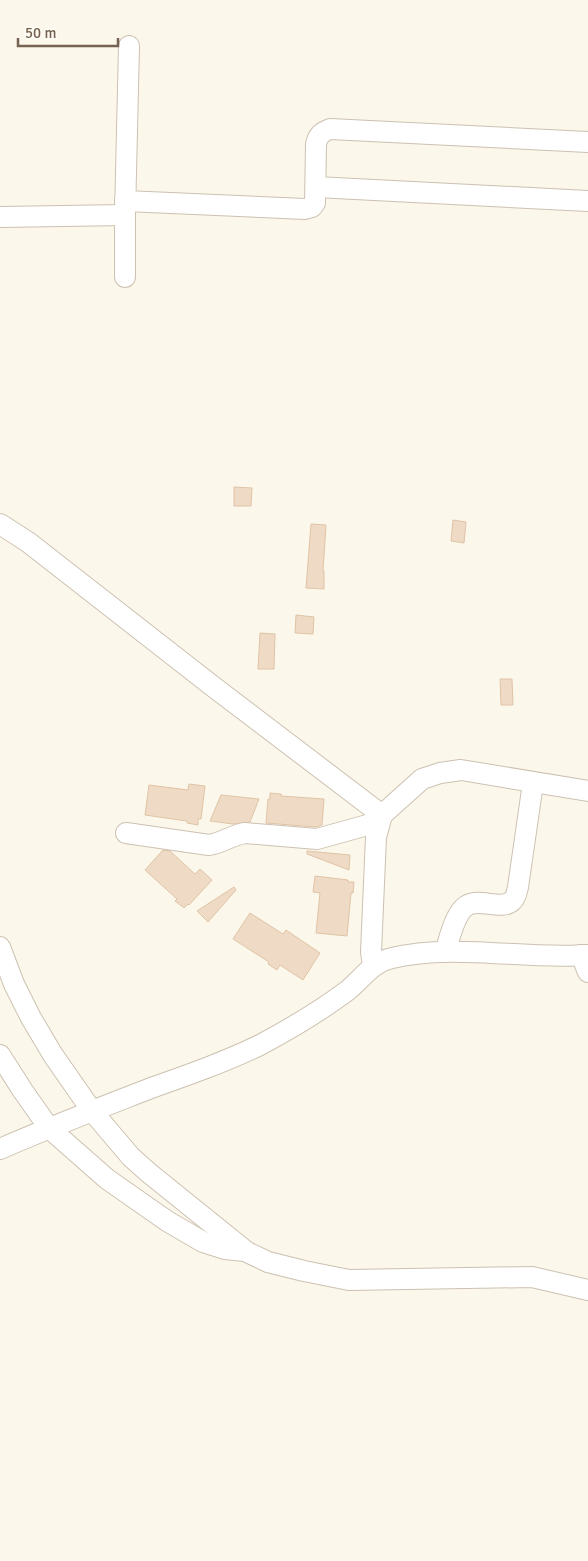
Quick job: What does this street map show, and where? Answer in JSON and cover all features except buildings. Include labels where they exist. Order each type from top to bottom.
[{"type":"street","points":[[125,277],[128,46]]},
{"type":"street","points":[[0,217],[125,208],[312,208],[315,203],[316,144],[318,137],[323,131],[330,129],[588,142]]},
{"type":"street","points":[[316,187],[588,201]]},
{"type":"street","points":[[0,524],[28,542],[380,819]]},
{"type":"street","points":[[126,833],[209,845],[218,844],[245,833],[317,839],[371,824],[380,819],[422,779],[440,773],[461,770],[588,791]]},
{"type":"street","points":[[445,952],[458,917],[466,906],[472,904],[504,904],[514,899],[518,886],[533,783]]},
{"type":"street","points":[[373,966],[371,943],[376,837],[380,819]]},
{"type":"street","points":[[0,947],[14,984],[31,1018],[53,1055],[92,1111],[130,1157],[247,1252],[268,1262],[349,1280],[532,1277],[588,1290]]},
{"type":"street","points":[[0,1149],[260,1045],[295,1026],[348,990],[373,966],[390,958],[445,952],[534,956],[586,961]]},
{"type":"street","points":[[0,1055],[49,1128],[107,1179],[167,1221],[203,1242],[225,1249],[247,1252]]}]
